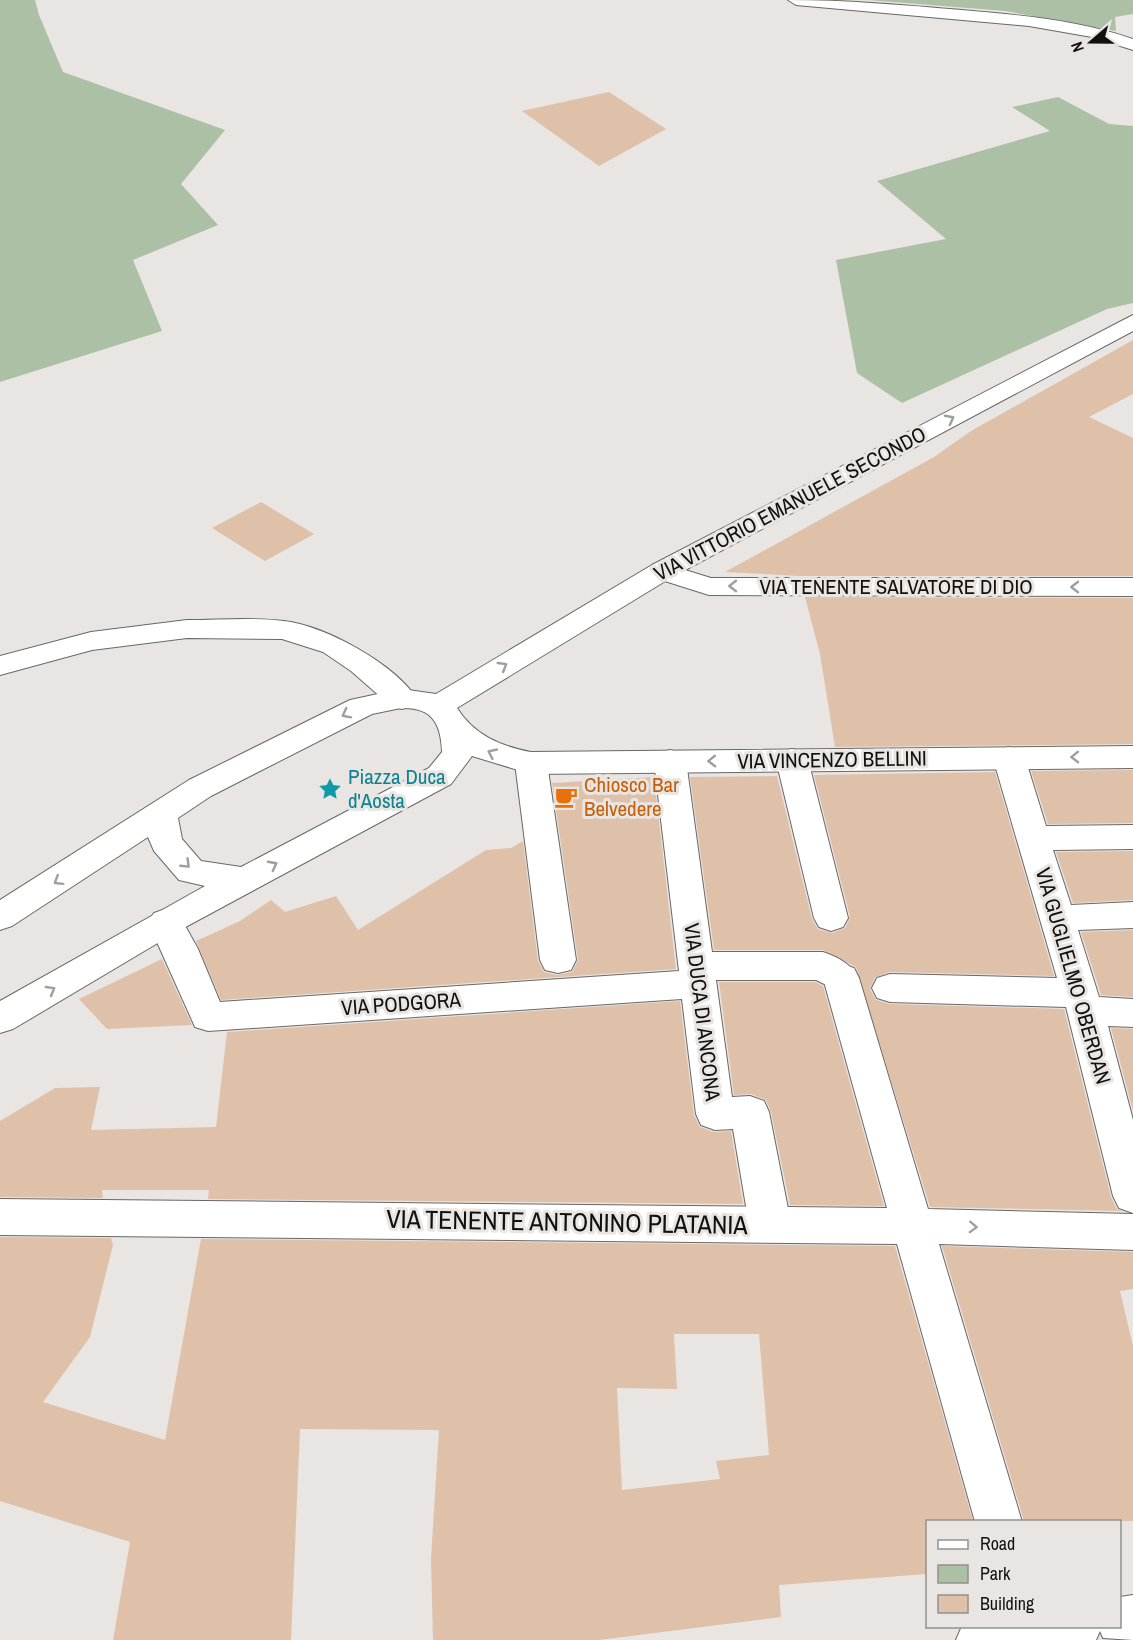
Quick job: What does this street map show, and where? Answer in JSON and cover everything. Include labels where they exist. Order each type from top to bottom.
[{"type":"street","points":[[796,0],[1029,21],[1095,32],[1133,45]]},
{"type":"street","name":"VIA VITTORIO EMANUELE SECONDO","points":[[445,701],[662,571],[1133,322]]},
{"type":"street","name":"VIA TENENTE SALVATORE DI DIO","points":[[662,571],[709,586],[1133,587]]},
{"type":"street","points":[[0,666],[91,641],[187,629],[285,630],[333,646],[362,664],[402,699]]},
{"type":"street","points":[[0,917],[200,788],[361,707],[402,699],[445,701],[457,732],[458,754],[440,776],[166,922],[0,1019]]},
{"type":"street","name":"VIA VINCENZO BELLINI","points":[[457,732],[501,757],[531,763],[1133,756]]},
{"type":"street","name":"VIA GUGLIELMO OBERDAN","points":[[1008,758],[1082,1002],[1133,1196]]},
{"type":"street","points":[[792,760],[831,918]]},
{"type":"street","name":"VIA DUCA DI ANCONA","points":[[670,761],[715,1114],[750,1112],[770,1224]]},
{"type":"street","points":[[531,763],[558,960]]},
{"type":"street","points":[[161,814],[166,843],[191,871],[244,880]]},
{"type":"street","points":[[1033,838],[1133,837]]},
{"type":"street","points":[[1057,918],[1133,915]]},
{"type":"street","name":"VIA PODGORA","points":[[166,922],[208,1017],[698,975]]},
{"type":"street","points":[[698,975],[823,966],[841,978],[999,1520]]},
{"type":"street","points":[[890,988],[1082,1002],[1133,1013]]},
{"type":"street","name":"VIA TENENTE ANTONINO PLATANIA","points":[[0,1217],[770,1224],[1133,1232]]},
{"type":"street","points":[[981,1640],[1030,1630],[1054,1628]]},
{"type":"green space","points":[[0,0],[35,0],[63,72],[225,130],[181,184],[218,225],[133,260],[162,331],[0,382]]},
{"type":"green space","points":[[868,0],[1133,0],[1133,14],[1115,17],[1116,31],[1005,11]]},
{"type":"green space","points":[[1058,97],[1109,124],[1133,126],[1133,303],[1107,309],[902,403],[857,373],[836,260],[946,239],[877,181],[1050,131],[1012,107]]},
{"type":"building","points":[[609,92],[666,129],[599,166],[522,111]]},
{"type":"building","points":[[1133,340],[1133,394],[1089,417],[1133,438],[1133,576],[799,576],[725,572],[934,457],[971,431]]},
{"type":"building","points":[[261,502],[314,534],[265,561],[212,528]]},
{"type":"building","points":[[805,597],[1133,598],[1133,744],[835,747],[820,654]]},
{"type":"building","points":[[1133,770],[1133,823],[1048,824],[1031,771]]},
{"type":"building","points":[[995,772],[1054,976],[890,972],[875,977],[870,989],[876,1000],[890,1004],[1064,1009],[1111,1197],[1117,1209],[1122,1211],[930,1207],[856,967],[823,950],[714,950],[690,777],[777,776],[812,919],[818,929],[832,933],[845,928],[850,917],[814,775]]},
{"type":"building","points":[[654,777],[676,969],[221,1000],[196,941],[240,921],[271,900],[285,912],[336,896],[358,930],[486,850],[511,848],[523,841],[538,961],[544,972],[557,975],[572,972],[578,960],[552,783]]},
{"type":"building","points":[[1133,851],[1133,900],[1073,903],[1056,852]]},
{"type":"building","points":[[1133,930],[1133,997],[1101,995],[1081,932]]},
{"type":"building","points":[[162,959],[192,1025],[107,1029],[79,999]]},
{"type":"building","points":[[719,982],[815,982],[823,986],[884,1206],[790,1205],[771,1112],[766,1100],[751,1094],[734,1095]]},
{"type":"building","points":[[680,1001],[694,1115],[700,1127],[714,1132],[731,1131],[743,1204],[208,1199],[209,1190],[102,1190],[103,1198],[0,1197],[0,1121],[55,1088],[100,1087],[91,1130],[216,1127],[227,1032]]},
{"type":"building","points":[[1111,1028],[1133,1029],[1133,1111]]},
{"type":"building","points":[[0,1237],[111,1238],[113,1245],[90,1337],[43,1402],[165,1440],[201,1239],[895,1246],[973,1520],[926,1520],[926,1574],[779,1585],[781,1617],[599,1640],[433,1640],[431,1559],[439,1430],[300,1429],[291,1640],[113,1640],[130,1542],[0,1501]],"holes":[[[674,1334],[759,1334],[769,1455],[716,1461],[720,1479],[622,1490],[617,1388],[677,1389]]]},
{"type":"building","points":[[942,1246],[1133,1252],[1133,1289],[1120,1291],[1133,1346],[1133,1521],[1024,1520]]},
{"type":"place","name":"Piazza Duca d'Aosta","points":[[330,789]]},
{"type":"place","name":"Chiosco Bar Belvedere","points":[[566,797]]}]
